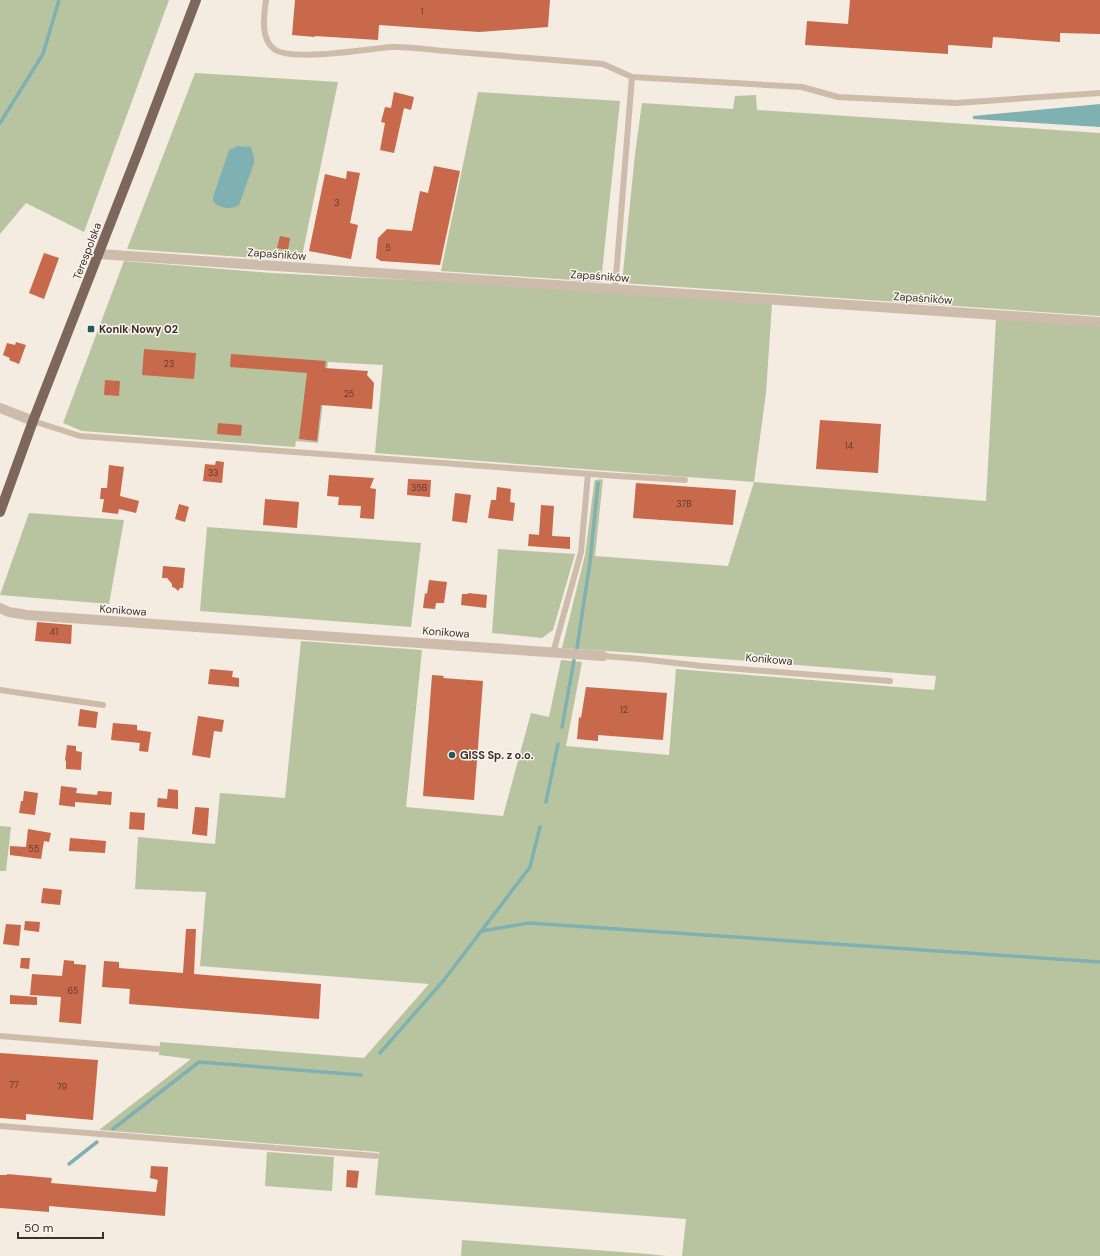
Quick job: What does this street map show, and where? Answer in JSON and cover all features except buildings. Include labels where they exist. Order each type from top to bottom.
[{"type":"main road","name":"Terespolska","points":[[0,512],[33,422],[196,0]]},
{"type":"street","name":"Zapaśników","points":[[99,254],[1100,322]]},
{"type":"street","points":[[0,408],[33,422]]},
{"type":"street","name":"Konikowa","points":[[0,608],[9,612],[27,615],[603,656]]},
{"type":"lane","points":[[266,0],[264,21],[266,38],[274,49],[284,54],[315,54],[393,47],[603,64],[632,77],[802,87],[838,97],[956,103],[1100,93]]},
{"type":"lane","points":[[615,289],[632,77]]},
{"type":"lane","points":[[33,422],[80,436],[685,480]]},
{"type":"lane","points":[[554,653],[581,552],[588,474]]},
{"type":"lane","name":"Konikowa","points":[[603,656],[702,666],[890,681]]},
{"type":"lane","points":[[0,690],[103,705]]},
{"type":"lane","points":[[0,1036],[158,1049]]},
{"type":"lane","points":[[0,1126],[376,1156]]},
{"type":"green space","points":[[0,0],[169,0],[84,232],[26,203],[0,234]]},
{"type":"green space","points":[[195,73],[338,82],[301,261],[127,249]]},
{"type":"green space","points":[[478,92],[620,101],[601,282],[441,271]]},
{"type":"green space","points":[[756,95],[757,110],[1100,133],[1100,316],[622,283],[635,154],[642,103],[733,109],[735,96]]},
{"type":"green space","points":[[124,261],[271,273],[450,282],[772,304],[766,393],[754,482],[375,453],[383,365],[328,362],[318,443],[296,441],[295,447],[82,431],[63,423]]},
{"type":"green space","points":[[996,319],[1100,326],[1100,1256],[682,1256],[686,1219],[375,1195],[379,1152],[99,1130],[191,1059],[159,1055],[160,1042],[364,1058],[429,984],[200,966],[206,892],[135,889],[138,837],[215,844],[220,793],[285,798],[301,641],[422,650],[406,807],[503,816],[531,713],[549,717],[561,660],[582,662],[566,746],[669,755],[676,669],[934,690],[936,676],[562,648],[585,555],[595,480],[603,479],[595,556],[728,566],[754,482],[986,501]]},
{"type":"green space","points":[[29,513],[124,520],[109,604],[0,595]]},
{"type":"green space","points":[[207,527],[421,543],[411,627],[200,611]]},
{"type":"green space","points":[[498,549],[575,554],[553,630],[542,638],[492,633]]},
{"type":"green space","points":[[0,826],[11,827],[6,871],[0,871]]},
{"type":"green space","points":[[267,1152],[334,1157],[332,1191],[265,1186]]},
{"type":"green space","points":[[462,1240],[649,1254],[666,1256],[461,1256]]},
{"type":"water","points":[[1100,104],[1100,127],[973,119],[973,116]]},
{"type":"water","points":[[238,146],[251,147],[254,163],[239,205],[232,208],[225,208],[218,206],[213,201],[213,197],[229,150]]},
{"type":"waterway","points":[[0,123],[43,54],[59,0]]},
{"type":"waterway","points":[[577,648],[590,562],[598,483]]},
{"type":"waterway","points":[[562,727],[574,660]]},
{"type":"waterway","points":[[546,802],[558,744]]},
{"type":"waterway","points":[[380,1053],[444,980],[530,867],[540,827]]},
{"type":"waterway","points":[[481,931],[529,923],[1100,962]]},
{"type":"waterway","points":[[113,1129],[199,1062],[361,1075]]},
{"type":"waterway","points":[[69,1164],[97,1142]]},
{"type":"place","name":"Konik Nowy 02","points":[[91,329]]},
{"type":"place","name":"GISS Sp. z o.o.","points":[[452,755]]}]
